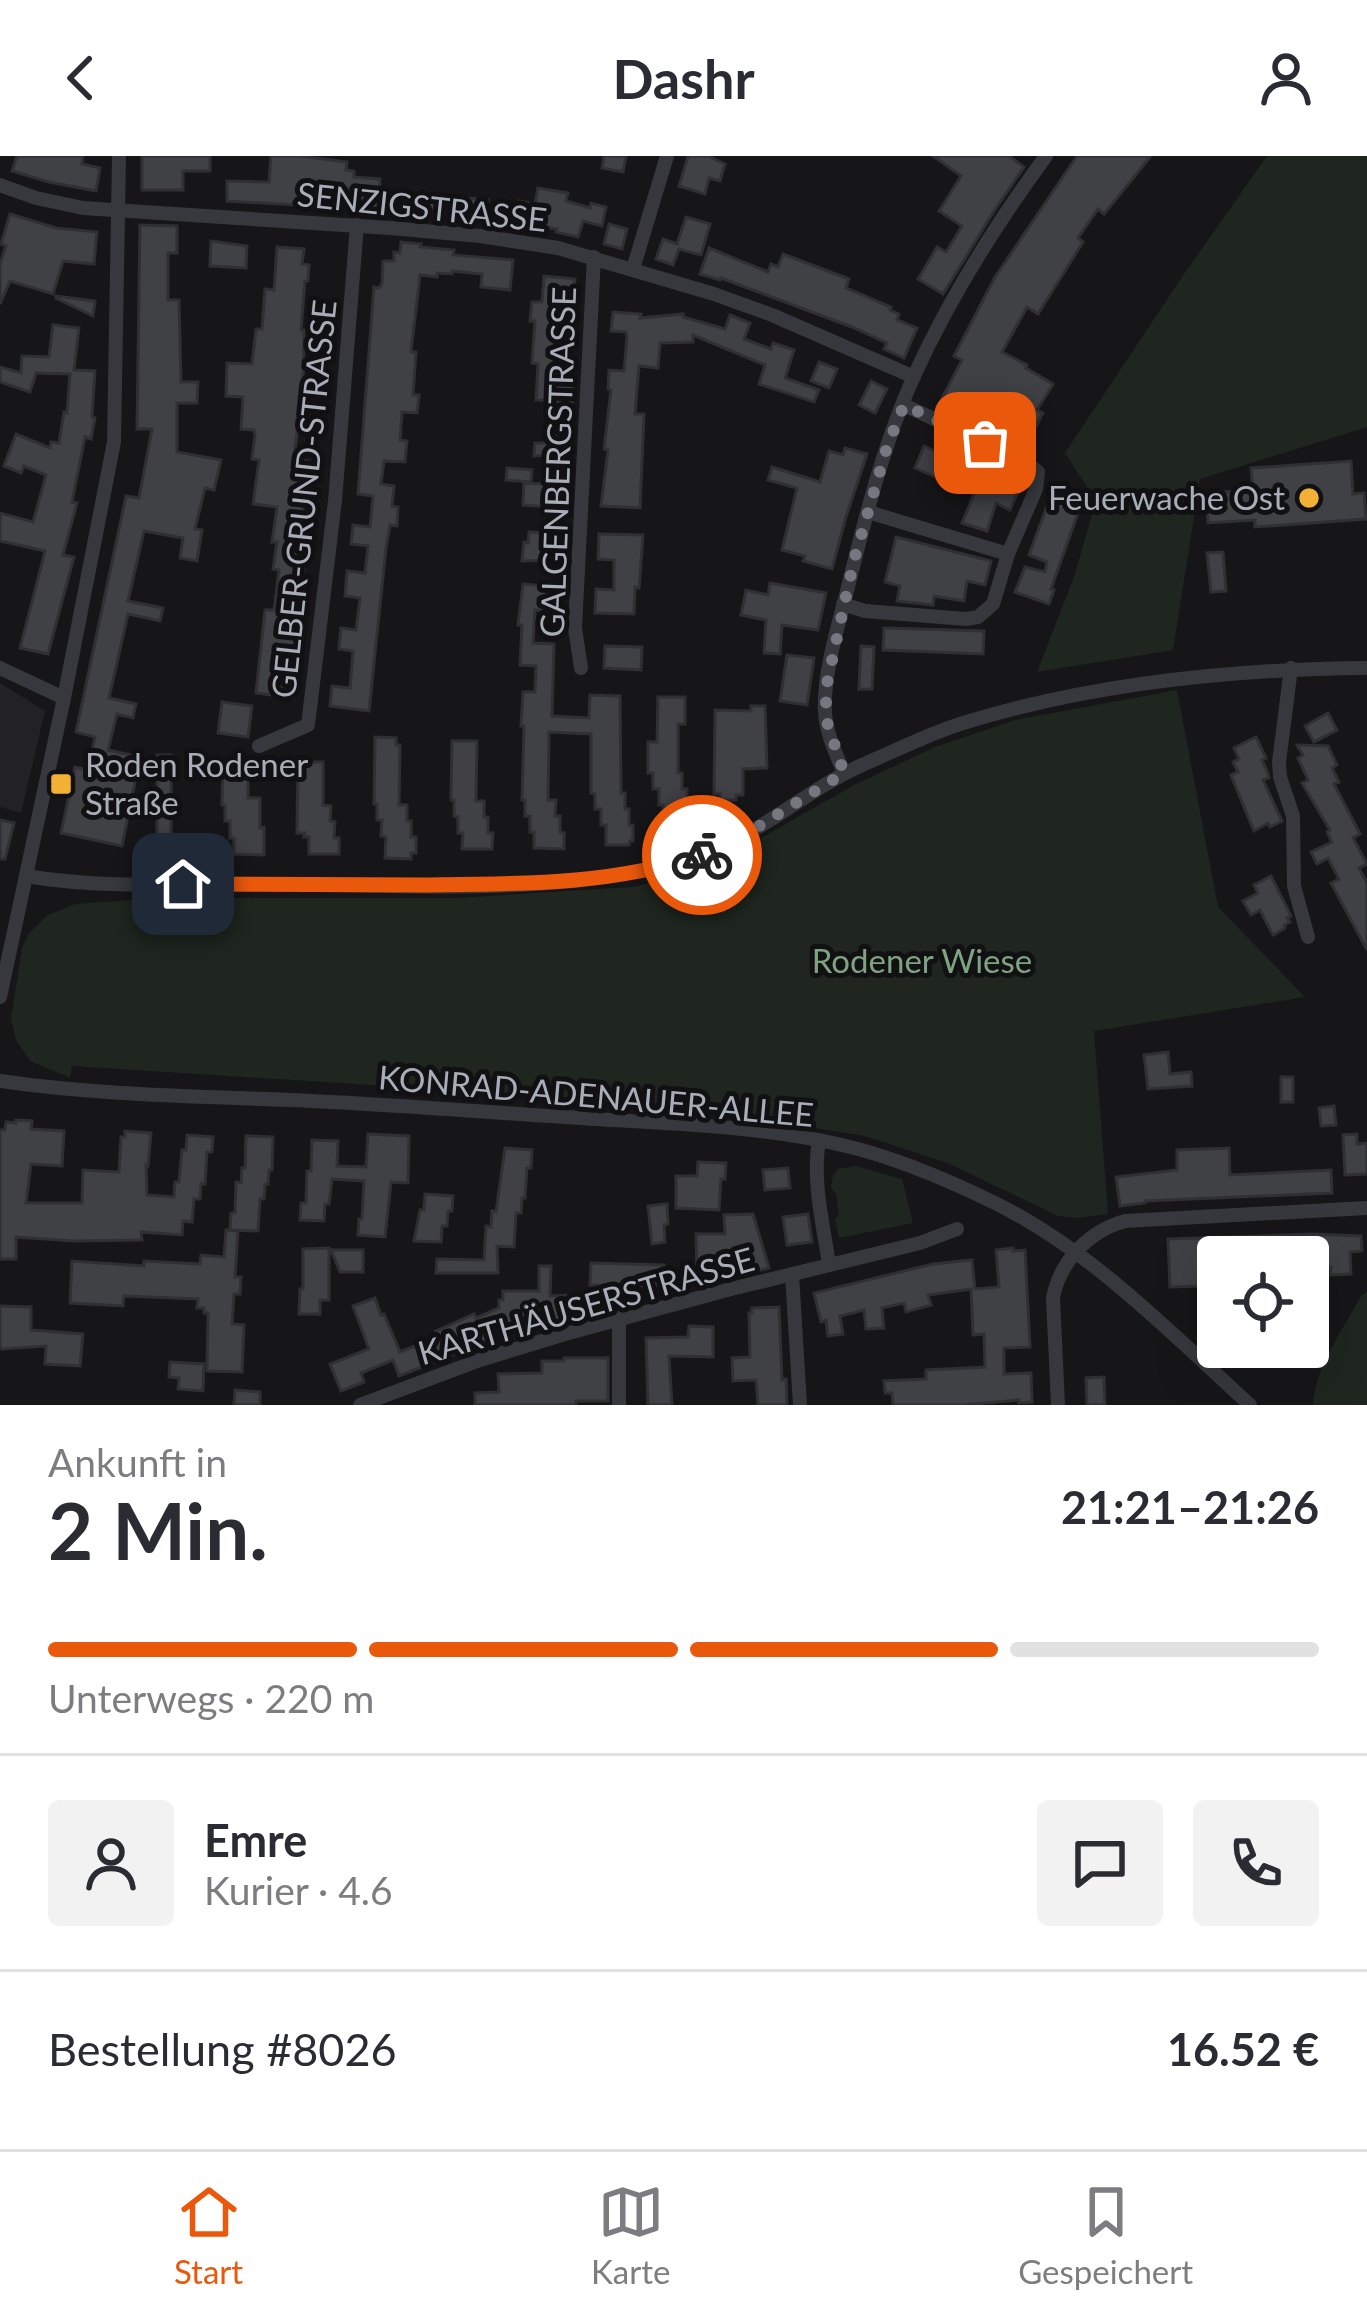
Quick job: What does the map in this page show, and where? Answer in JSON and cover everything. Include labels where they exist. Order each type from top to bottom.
[{"type":"street","points":[[0,997],[114,442],[119,156]]},
{"type":"street","points":[[633,269],[668,156]]},
{"type":"street","points":[[844,773],[824,708],[843,604],[887,447],[914,377],[970,272],[1046,156]]},
{"type":"street","name":"SENZIGSTRASSE","points":[[0,185],[60,205],[521,241],[594,257],[772,315],[914,377]]},
{"type":"street","name":"GELBER-GRUND-STRASSE","points":[[259,746],[308,724],[337,477],[357,225]]},
{"type":"street","name":"GALGENBERGSTRASSE","points":[[581,668],[575,628],[594,257]]},
{"type":"street","points":[[843,604],[865,610],[978,617],[993,604],[1036,489],[1037,472],[1026,462],[904,405]]},
{"type":"street","points":[[868,512],[1008,554]]},
{"type":"street","points":[[0,668],[64,698]]},
{"type":"street","points":[[26,876],[97,884],[506,884],[593,879],[718,850],[844,773],[962,724],[1108,688],[1291,668],[1367,668]]},
{"type":"street","points":[[1291,668],[1279,762],[1293,816],[1294,886],[1308,937]]},
{"type":"street","name":"KONRAD-ADENAUER-ALLEE","points":[[0,1081],[52,1089],[749,1129],[818,1140],[947,1181],[997,1204],[1076,1252],[1250,1405]]},
{"type":"street","points":[[818,1140],[817,1177],[829,1264]]},
{"type":"street","points":[[1058,1405],[1053,1298],[1059,1274],[1099,1232],[1126,1221],[1367,1208]]},
{"type":"street","name":"KARTHÄUSERSTRASSE","points":[[360,1405],[480,1360],[619,1318],[920,1243],[956,1229]]},
{"type":"street","points":[[792,1274],[800,1405]]},
{"type":"street","points":[[619,1318],[619,1405]]},
{"type":"shaded area","points":[[0,683],[45,711],[21,813],[0,807]]},
{"type":"green space","points":[[1267,156],[1367,156],[1367,427],[1200,479],[1173,650],[1037,672],[1074,577],[1096,501],[1065,453]]},
{"type":"green space","name":"Rodener Wiese","points":[[1177,690],[1218,907],[1305,997],[1094,1031],[1108,1214],[1058,1216],[950,1164],[865,1136],[752,1118],[752,1109],[72,1066],[70,1078],[30,1061],[16,1040],[11,1019],[22,948],[29,933],[48,915],[75,904],[160,898],[457,898],[632,887],[717,863],[854,785],[935,747],[1015,720]]},
{"type":"green space","points":[[855,1166],[902,1179],[913,1223],[839,1238],[833,1175],[838,1169]]},
{"type":"green space","points":[[1367,1291],[1367,1405],[1313,1405],[1322,1368],[1329,1368],[1329,1353]]},
{"type":"building","points":[[17,156],[83,156],[82,164],[100,168],[96,191],[12,171]]},
{"type":"building","points":[[142,156],[210,156],[210,171],[183,171],[183,190],[142,190]]},
{"type":"building","points":[[271,156],[347,162],[346,170],[354,171],[354,177],[380,179],[378,210],[357,209],[358,190],[333,187],[332,207],[227,201],[227,181],[269,182]]},
{"type":"building","points":[[604,156],[626,156],[623,172],[602,168]]},
{"type":"building","points":[[688,156],[708,156],[725,164],[720,181],[709,178],[705,194],[679,186]]},
{"type":"building","points":[[933,156],[1009,156],[1024,167],[943,294],[918,279],[937,247],[946,252],[962,226],[939,211],[961,176]]},
{"type":"building","points":[[1077,156],[1151,156],[1104,214],[1098,209],[1038,314],[1027,307],[1002,352],[1053,384],[1037,410],[1043,413],[1031,437],[970,406],[966,415],[940,402],[962,360],[954,356],[995,277]]},
{"type":"building","points":[[538,188],[568,193],[566,201],[590,208],[591,203],[606,207],[602,226],[583,221],[578,237],[515,222],[519,201],[535,204]]},
{"type":"building","points":[[417,192],[437,194],[436,216],[416,215]]},
{"type":"building","points":[[468,198],[488,200],[485,222],[466,220]]},
{"type":"building","points":[[10,214],[56,228],[97,232],[94,264],[63,261],[53,294],[10,281],[0,304],[0,264],[6,246],[1,244]]},
{"type":"building","points":[[686,217],[710,224],[701,255],[679,249],[673,265],[656,259],[663,239],[677,244]]},
{"type":"building","points":[[609,224],[627,229],[622,249],[604,244]]},
{"type":"building","points":[[140,225],[177,226],[177,253],[168,253],[168,300],[179,300],[181,382],[198,382],[197,403],[177,403],[177,452],[221,460],[214,490],[205,488],[195,529],[202,530],[197,561],[180,558],[183,538],[144,531],[128,601],[163,608],[160,621],[128,614],[109,698],[136,704],[133,718],[117,714],[108,750],[140,757],[122,846],[61,833],[75,767],[88,770],[95,737],[76,732],[126,496],[139,498],[152,429],[137,429]]},
{"type":"building","points":[[211,241],[247,246],[246,268],[210,266]]},
{"type":"building","points":[[401,242],[454,250],[453,255],[513,260],[510,290],[481,287],[482,274],[420,275],[411,352],[416,352],[413,395],[419,395],[417,413],[402,412],[400,440],[407,441],[405,462],[384,461],[381,484],[394,486],[397,526],[390,525],[386,548],[369,711],[330,706],[332,686],[350,688],[353,651],[339,649],[341,628],[356,630],[360,598],[345,596],[347,571],[365,573],[368,546],[351,544],[353,525],[370,527],[373,496],[358,494],[374,287],[382,284],[383,261],[394,261]]},
{"type":"building","points":[[277,247],[304,249],[302,264],[309,265],[294,459],[309,461],[301,524],[312,525],[303,599],[292,598],[289,628],[301,629],[300,647],[281,645],[278,675],[297,677],[294,698],[256,693],[265,610],[274,610],[279,570],[273,569],[277,542],[272,542],[277,507],[253,504],[259,460],[252,459],[254,430],[241,429],[243,397],[226,396],[227,363],[252,364],[256,329],[262,329],[265,289],[274,290]]},
{"type":"building","points":[[709,248],[768,272],[771,264],[778,267],[783,254],[849,279],[846,288],[891,307],[899,314],[897,320],[917,328],[904,358],[884,349],[887,343],[852,327],[700,274]]},
{"type":"building","points":[[544,276],[575,279],[573,303],[557,301],[555,327],[573,329],[571,349],[554,348],[552,381],[573,382],[572,403],[536,400],[535,321],[530,321],[532,302],[542,302]]},
{"type":"building","points":[[56,298],[95,301],[93,316]]},
{"type":"building","points":[[613,312],[641,314],[640,318],[683,314],[725,329],[730,315],[750,323],[744,339],[771,349],[773,343],[794,350],[785,378],[819,390],[814,402],[759,384],[765,365],[693,335],[693,342],[660,343],[658,368],[639,366],[635,414],[644,414],[640,508],[601,506],[608,450],[604,449],[609,370],[624,371],[627,337],[626,332],[611,331]]},
{"type":"building","points":[[53,325],[79,328],[74,370],[95,371],[95,418],[91,439],[85,437],[72,502],[77,503],[63,555],[74,557],[48,654],[20,648],[45,551],[0,541],[0,513],[33,522],[46,475],[24,466],[21,473],[4,466],[16,434],[50,448],[51,442],[59,443],[70,374],[36,373],[30,392],[0,382],[0,367],[21,373],[22,356],[49,357]]},
{"type":"building","points":[[819,362],[837,369],[829,388],[811,381]]},
{"type":"building","points":[[871,381],[887,389],[875,413],[859,405]]},
{"type":"building","points":[[549,434],[567,435],[567,454],[534,456],[535,443],[548,443]]},
{"type":"building","points":[[924,446],[1020,488],[1010,510],[996,503],[987,531],[962,523],[974,494],[915,468]]},
{"type":"building","points":[[845,448],[867,454],[832,569],[782,550],[797,488],[768,480],[772,467],[820,482],[829,451],[843,455]]},
{"type":"building","name":"Feuerwache Ost","points":[[1351,461],[1353,494],[1364,493],[1366,519],[1255,527],[1255,520],[1208,523],[1206,493],[1253,490],[1251,468]]},
{"type":"building","points":[[507,468],[532,470],[531,482],[506,480]]},
{"type":"building","points":[[524,483],[564,485],[563,508],[523,505]]},
{"type":"building","points":[[1050,498],[1079,510],[1049,604],[1015,592],[1025,567],[1045,572],[1047,562],[1029,555]]},
{"type":"building","points":[[529,532],[561,534],[560,560],[522,561]]},
{"type":"building","points":[[599,534],[643,535],[634,614],[595,613],[596,589],[614,590],[614,560],[598,559]]},
{"type":"building","points":[[896,537],[991,561],[985,585],[967,581],[964,601],[934,596],[933,605],[897,601],[900,586],[885,582]]},
{"type":"building","points":[[1223,552],[1226,591],[1211,592],[1207,553]]},
{"type":"building","points":[[770,583],[826,593],[818,630],[782,625],[780,654],[764,653],[766,620],[741,615],[746,590],[768,595]]},
{"type":"building","points":[[523,584],[559,587],[557,612],[535,610],[533,643],[554,644],[552,716],[589,718],[590,695],[620,696],[621,793],[629,809],[629,825],[633,825],[629,845],[606,845],[606,825],[601,825],[601,809],[595,809],[595,794],[591,793],[591,734],[549,732],[548,800],[556,800],[564,849],[534,848],[530,816],[525,816],[522,800],[523,692],[535,692],[536,666],[520,665]]},
{"type":"building","points":[[884,628],[984,631],[983,654],[883,650]]},
{"type":"building","points":[[605,646],[642,647],[641,670],[604,668]]},
{"type":"building","points":[[861,646],[874,647],[872,689],[859,689]]},
{"type":"building","points":[[787,655],[814,658],[807,705],[780,701]]},
{"type":"building","points":[[658,697],[685,697],[685,724],[678,724],[678,773],[682,773],[682,789],[687,789],[687,811],[663,811],[659,789],[653,789],[653,773],[648,773],[648,742],[657,742]]},
{"type":"building","points":[[222,702],[252,706],[248,737],[218,733]]},
{"type":"building","points":[[751,706],[765,706],[767,768],[743,769],[743,795],[720,800],[720,794],[714,794],[715,710],[751,711]]},
{"type":"building","points":[[1328,713],[1337,730],[1314,742],[1305,726]]},
{"type":"building","points":[[375,737],[396,738],[400,745],[399,805],[407,805],[411,837],[416,837],[411,859],[385,858],[386,837],[381,836],[382,820],[377,820],[374,804]]},
{"type":"building","points":[[1256,737],[1266,758],[1262,760],[1269,778],[1263,780],[1282,821],[1254,831],[1231,775],[1238,772],[1234,748]]},
{"type":"building","points":[[452,741],[477,741],[476,801],[484,801],[488,833],[493,833],[492,849],[462,849],[463,833],[458,833],[451,800]]},
{"type":"building","points":[[1297,745],[1328,746],[1337,765],[1332,768],[1339,782],[1334,784],[1360,834],[1353,838],[1367,864],[1359,868],[1367,883],[1367,950],[1331,883],[1339,879],[1328,858],[1317,864],[1311,852],[1332,842],[1330,830],[1302,783],[1308,780]]},
{"type":"building","points":[[157,755],[171,755],[171,848],[157,848]]},
{"type":"building","points":[[223,760],[248,761],[248,798],[260,798],[264,855],[234,854],[230,821],[225,821],[222,805]]},
{"type":"building","points":[[298,762],[323,762],[323,805],[331,806],[339,854],[309,854],[309,837],[297,833]]},
{"type":"building","points":[[0,820],[14,823],[5,859],[0,859]]},
{"type":"building","points":[[1271,876],[1291,916],[1285,928],[1273,935],[1260,910],[1251,915],[1243,901],[1258,893],[1254,885]]},
{"type":"building","points":[[1168,1052],[1170,1074],[1191,1072],[1192,1086],[1148,1089],[1144,1055]]},
{"type":"building","points":[[1281,1077],[1293,1077],[1293,1102],[1281,1102]]},
{"type":"building","points":[[1334,1106],[1336,1125],[1321,1126],[1319,1108]]},
{"type":"building","points":[[32,1121],[31,1129],[64,1131],[62,1166],[31,1164],[26,1203],[82,1203],[83,1170],[119,1172],[125,1131],[151,1133],[147,1195],[174,1197],[187,1135],[213,1137],[192,1222],[183,1221],[182,1235],[141,1232],[142,1240],[16,1237],[16,1259],[0,1259],[0,1130],[5,1130],[6,1122]]},
{"type":"building","points":[[368,1134],[409,1136],[408,1183],[391,1182],[385,1237],[358,1235],[364,1181],[332,1179],[324,1221],[300,1220],[307,1171],[311,1171],[312,1140],[338,1141],[337,1166],[366,1167]]},
{"type":"building","points":[[1357,1134],[1357,1144],[1367,1143],[1367,1174],[1345,1175],[1343,1135]]},
{"type":"building","points":[[246,1136],[273,1137],[272,1170],[264,1199],[260,1199],[258,1231],[230,1230],[236,1182],[241,1183],[245,1168]]},
{"type":"building","points":[[505,1148],[532,1150],[525,1198],[521,1213],[516,1213],[514,1247],[497,1246],[498,1273],[436,1273],[437,1259],[484,1260],[486,1226],[491,1227],[492,1211],[496,1212]]},
{"type":"building","points":[[1229,1148],[1230,1175],[1331,1170],[1332,1193],[1120,1206],[1116,1177],[1177,1170],[1177,1150]]},
{"type":"building","points":[[698,1162],[726,1163],[719,1210],[676,1208],[676,1176],[697,1176]]},
{"type":"building","points":[[788,1168],[790,1188],[765,1190],[763,1170]]},
{"type":"building","points":[[425,1194],[453,1196],[441,1242],[414,1241]]},
{"type":"building","points":[[667,1204],[665,1242],[652,1244],[648,1206]]},
{"type":"building","points":[[753,1214],[769,1268],[732,1277],[731,1273],[697,1274],[696,1234],[725,1234],[724,1215]]},
{"type":"building","points":[[808,1214],[812,1242],[787,1245],[783,1217]]},
{"type":"building","points":[[226,1230],[238,1231],[235,1277],[241,1277],[240,1294],[234,1294],[232,1324],[244,1325],[242,1372],[207,1371],[208,1313],[197,1308],[198,1299],[124,1296],[123,1306],[70,1303],[72,1261],[200,1264],[201,1255],[224,1257]]},
{"type":"building","points":[[1312,1234],[1361,1236],[1362,1251],[1350,1252],[1351,1274],[1331,1275],[1329,1236],[1254,1236]]},
{"type":"building","points":[[1197,1238],[1197,1286],[1170,1287],[1168,1239]]},
{"type":"building","points":[[329,1248],[329,1300],[320,1300],[320,1314],[299,1314],[303,1249]]},
{"type":"building","points":[[331,1250],[363,1250],[363,1272],[340,1272]]},
{"type":"building","points":[[996,1250],[1025,1250],[1030,1347],[1004,1348],[1004,1374],[1031,1373],[1032,1402],[893,1405],[892,1393],[885,1393],[884,1381],[926,1379],[926,1370],[985,1367],[984,1334],[973,1335],[971,1289],[928,1295],[931,1305],[906,1312],[904,1303],[882,1308],[884,1328],[866,1329],[864,1310],[840,1316],[843,1334],[828,1336],[826,1320],[821,1322],[814,1293],[933,1264],[972,1260],[975,1289],[999,1287]]},
{"type":"building","points":[[591,1263],[664,1265],[664,1286],[590,1285]]},
{"type":"building","points":[[539,1266],[551,1266],[550,1296],[597,1294],[598,1313],[562,1319],[553,1326],[487,1325],[493,1339],[399,1376],[393,1360],[361,1373],[364,1382],[341,1391],[330,1364],[369,1349],[353,1306],[375,1298],[400,1352],[438,1337],[436,1331],[474,1314],[476,1318],[499,1308],[503,1291],[539,1291]]},
{"type":"building","points":[[0,1306],[31,1307],[31,1330],[83,1334],[80,1366],[45,1364],[46,1346],[2,1349]]},
{"type":"building","points":[[779,1307],[787,1405],[758,1405],[756,1380],[733,1381],[732,1358],[750,1357],[752,1308]]},
{"type":"building","points":[[689,1326],[713,1327],[713,1357],[669,1356],[672,1405],[648,1405],[646,1338],[688,1337]]},
{"type":"building","points":[[608,1358],[608,1401],[475,1405],[475,1393],[499,1392],[498,1374],[542,1373],[542,1361]]},
{"type":"building","points":[[170,1362],[204,1364],[203,1391],[178,1389],[179,1378],[169,1377]]},
{"type":"building","points":[[1104,1377],[1105,1405],[1087,1405],[1086,1378]]},
{"type":"building","points":[[235,1390],[260,1392],[260,1405],[234,1405]]},
{"type":"way so far","points":[[702,855],[740,838],[844,773],[826,719],[826,688],[854,560],[904,405],[985,443]]},
{"type":"place","name":"Feuerwache Ost","points":[[1309,498]]},
{"type":"place","name":"Roden Rodener Straße","points":[[61,784]]},
{"type":"route","points":[[183,884],[572,881],[651,869],[702,855]]}]
